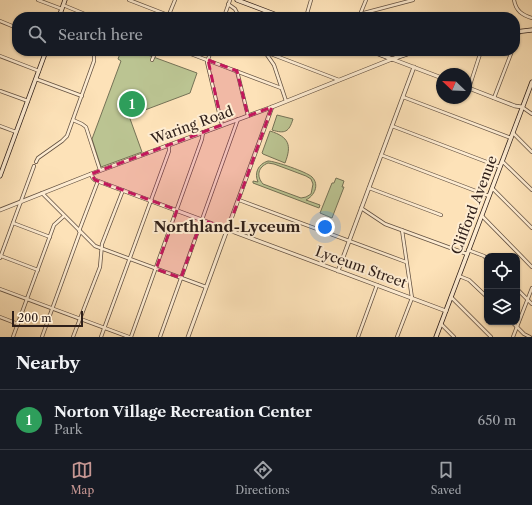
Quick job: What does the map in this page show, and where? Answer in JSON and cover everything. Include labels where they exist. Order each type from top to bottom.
[{"type":"main road","points":[[60,12],[65,0]]},
{"type":"main road","points":[[237,0],[269,12]]},
{"type":"main road","points":[[520,32],[532,30]]},
{"type":"main road","points":[[0,176],[2,164],[16,132],[44,56]]},
{"type":"main road","points":[[386,56],[392,58],[399,56]]},
{"type":"main road","name":"Clifford Avenue","points":[[436,337],[532,82]]},
{"type":"street","points":[[38,0],[76,12]]},
{"type":"street","points":[[129,0],[159,12]]},
{"type":"street","points":[[170,12],[175,0]]},
{"type":"street","points":[[226,12],[230,0]]},
{"type":"street","points":[[307,12],[311,0]]},
{"type":"street","points":[[361,12],[366,0]]},
{"type":"street","points":[[371,12],[413,0]]},
{"type":"street","points":[[514,0],[516,7],[520,12],[532,18]]},
{"type":"street","points":[[228,4],[236,12]]},
{"type":"street","points":[[0,22],[12,26]]},
{"type":"street","points":[[0,56],[39,71]]},
{"type":"street","points":[[36,162],[38,158],[65,138],[82,96],[94,61],[94,56]]},
{"type":"street","points":[[152,60],[154,56]]},
{"type":"street","points":[[197,56],[281,88]]},
{"type":"street","points":[[209,56],[208,60],[222,125]]},
{"type":"street","points":[[268,56],[274,65],[286,101]]},
{"type":"street","points":[[277,56],[339,80]]},
{"type":"street","points":[[472,77],[479,56]]},
{"type":"street","points":[[494,98],[510,56]]},
{"type":"street","points":[[392,58],[436,76]]},
{"type":"street","name":"Waring Road","points":[[0,210],[100,170],[248,116],[392,58]]},
{"type":"street","points":[[338,271],[414,67]]},
{"type":"street","points":[[237,71],[248,116]]},
{"type":"street","points":[[36,79],[82,96]]},
{"type":"street","points":[[472,90],[515,106],[522,107],[532,114]]},
{"type":"street","points":[[0,91],[28,101]]},
{"type":"street","points":[[403,97],[511,138]]},
{"type":"street","points":[[188,337],[272,106]]},
{"type":"street","points":[[160,337],[238,119]]},
{"type":"street","points":[[73,120],[86,127],[100,170]]},
{"type":"street","points":[[0,126],[16,132]]},
{"type":"street","points":[[392,126],[500,167]]},
{"type":"street","points":[[0,289],[130,337],[156,269],[202,139],[203,132]]},
{"type":"street","points":[[513,133],[532,152]]},
{"type":"street","points":[[101,337],[151,201],[169,150],[169,145]]},
{"type":"street","points":[[381,155],[489,196]]},
{"type":"street","points":[[502,160],[532,190]]},
{"type":"street","points":[[34,166],[0,257],[38,270]]},
{"type":"street","name":"Lyceum Street","points":[[91,174],[94,179],[98,181],[446,310]]},
{"type":"street","points":[[42,337],[98,181]]},
{"type":"street","points":[[369,188],[441,215]]},
{"type":"street","points":[[492,188],[532,228]]},
{"type":"street","points":[[73,337],[100,267],[101,248],[123,190]]},
{"type":"street","points":[[42,193],[92,244],[207,287]]},
{"type":"street","points":[[239,200],[406,262]]},
{"type":"street","points":[[361,208],[378,220],[402,230],[484,256]]},
{"type":"street","points":[[13,337],[54,226],[64,216]]},
{"type":"street","points":[[481,216],[532,267]]},
{"type":"street","points":[[13,223],[50,237]]},
{"type":"street","points":[[397,337],[412,298],[402,230]]},
{"type":"street","points":[[459,276],[469,280],[484,294]]},
{"type":"street","points":[[358,337],[377,285]]},
{"type":"street","points":[[513,337],[532,288]]},
{"type":"street","points":[[520,292],[532,304]]},
{"type":"street","points":[[451,297],[491,337]]},
{"type":"street","points":[[0,317],[18,324]]},
{"type":"street","points":[[441,324],[454,337]]},
{"type":"street","points":[[517,327],[530,337]]},
{"type":"highlighted area","points":[[208,60],[237,71],[248,116],[272,107],[228,229],[202,220],[181,278],[156,269],[177,210],[95,180],[91,174],[222,125]]},
{"type":"green space","points":[[119,56],[151,56],[197,73],[190,93],[129,116],[142,152],[101,167],[92,139],[121,61],[118,59]]},
{"type":"green space","points":[[277,115],[293,119],[290,127],[286,131],[280,132],[272,130]]},
{"type":"green space","points":[[270,131],[281,136],[287,142],[288,151],[285,163],[262,153]]},
{"type":"green space","points":[[272,161],[304,172],[312,177],[316,183],[316,187],[314,193],[306,200],[320,205],[319,208],[253,183],[253,181],[258,182],[256,175],[258,169],[265,162]],"holes":[[[268,163],[311,179],[313,184],[311,194],[301,198],[263,184],[259,178],[260,169]]]},
{"type":"green space","points":[[336,178],[344,181],[342,187],[344,187],[332,218],[320,213],[332,183],[334,183]]},
{"type":"place","name":"Norton Village Recreation Center","points":[[132,104]]},
{"type":"district","name":"Northland-Lyceum","points":[[227,227]]}]
